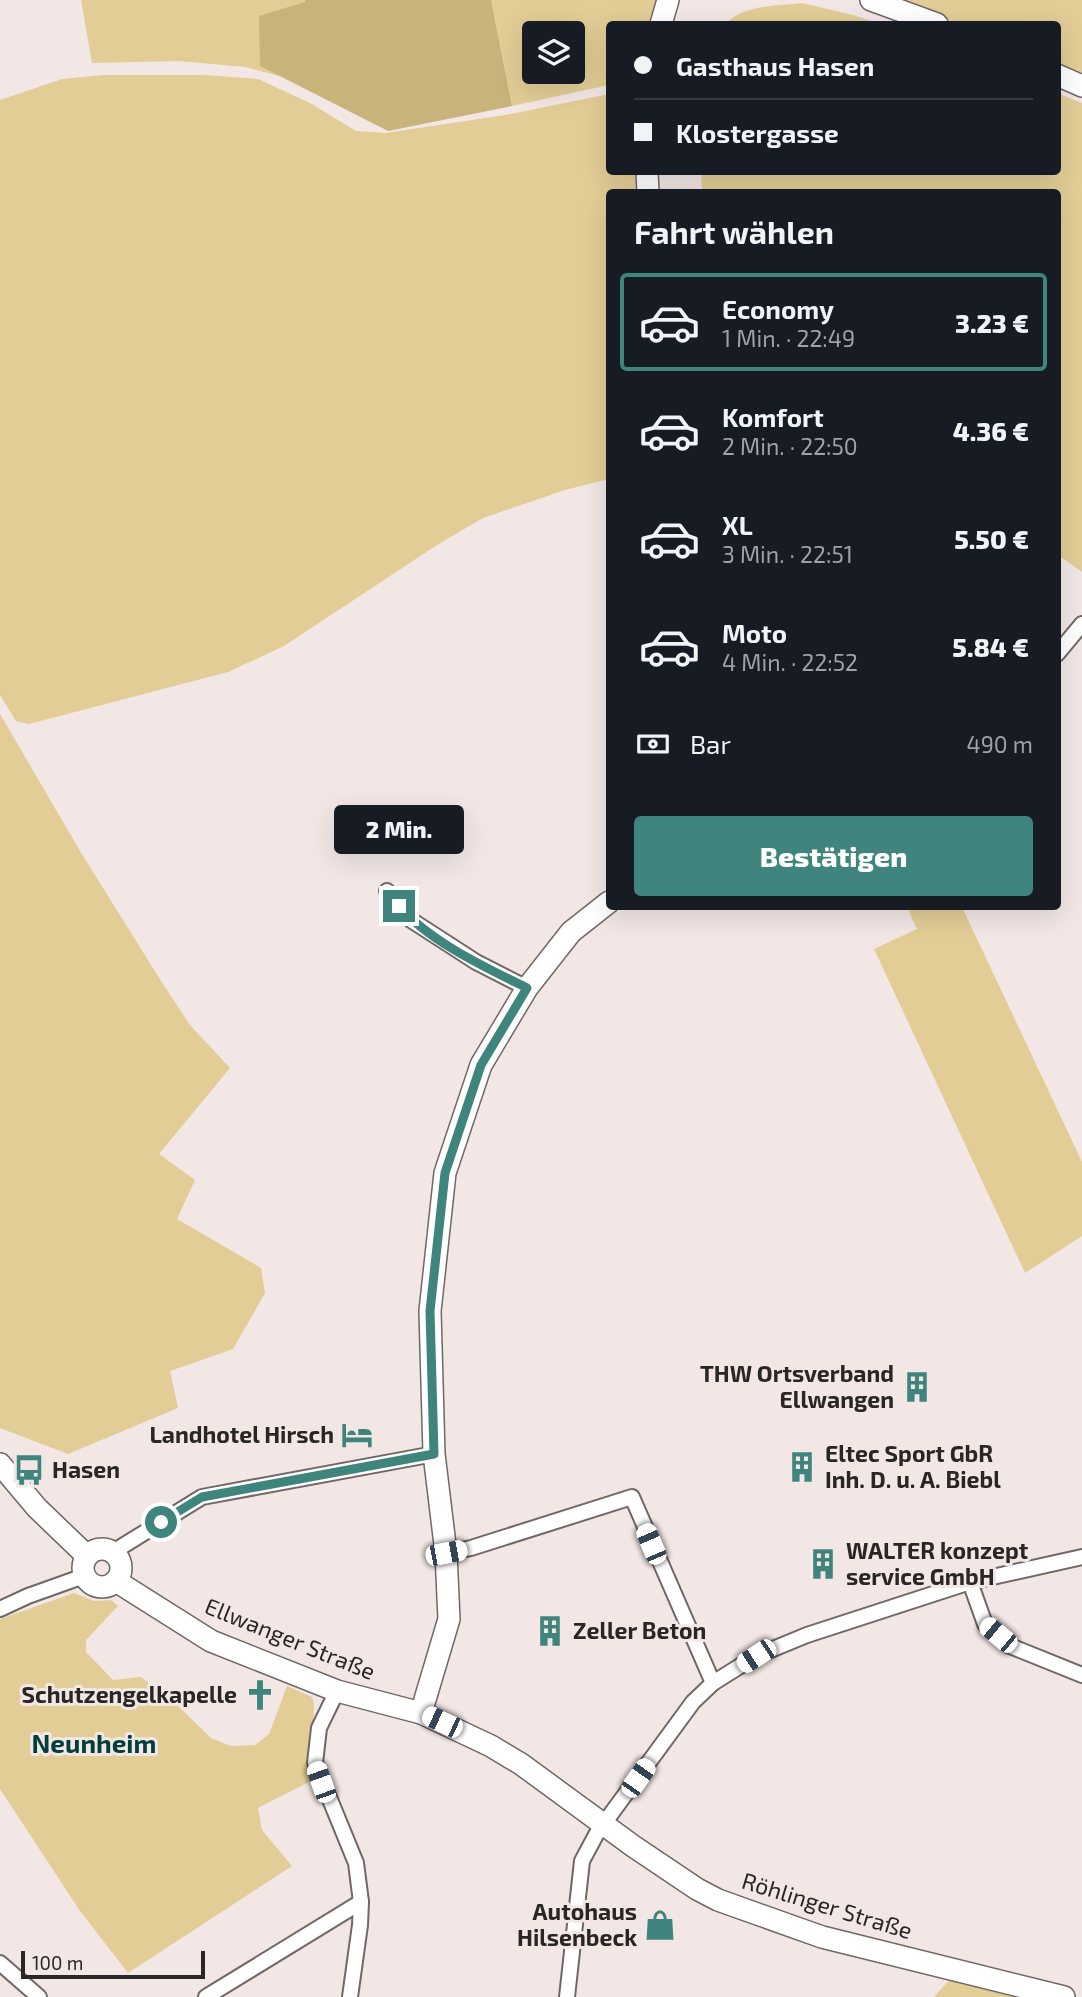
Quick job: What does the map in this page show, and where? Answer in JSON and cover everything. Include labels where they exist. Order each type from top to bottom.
[{"type":"street","points":[[871,0],[929,21]]},
{"type":"street","points":[[1061,77],[1082,86]]},
{"type":"street","points":[[1061,649],[1082,624]]},
{"type":"street","points":[[387,891],[411,920],[476,962],[527,988]]},
{"type":"street","points":[[421,1713],[449,1619],[446,1553],[434,1454],[430,1311],[445,1173],[481,1065],[527,988],[571,932],[606,904]]},
{"type":"street","points":[[114,1554],[202,1497],[434,1454]]},
{"type":"street","points":[[0,1464],[86,1566]]},
{"type":"street","points":[[446,1553],[471,1548],[632,1497],[713,1683]]},
{"type":"street","points":[[0,1609],[86,1566],[100,1549],[114,1554],[121,1567],[116,1581]]},
{"type":"street","points":[[567,1997],[582,1861],[604,1824],[693,1702],[713,1683],[756,1656],[807,1635],[970,1582],[1082,1557]]},
{"type":"street","name":"Ellwanger Straße","points":[[86,1566],[89,1582],[103,1587],[116,1581],[211,1641],[337,1691],[421,1713],[491,1746]]},
{"type":"street","points":[[970,1582],[985,1624],[1010,1646],[1082,1675]]},
{"type":"street","points":[[337,1691],[319,1728],[315,1763],[356,1863],[361,1902],[360,1925],[350,1997]]},
{"type":"street","name":"Röhlinger Straße","points":[[491,1746],[521,1764],[697,1889],[770,1920],[822,1937],[1064,1997]]},
{"type":"street","points":[[206,1997],[361,1902]]},
{"type":"street","points":[[0,1962],[40,1997]]},
{"type":"shaded area","points":[[81,0],[483,0],[302,82],[246,67],[178,61],[92,63]]},
{"type":"shaded area","points":[[305,0],[491,0],[512,106],[388,131],[260,66],[259,16]]},
{"type":"shaded area","points":[[491,0],[658,0],[654,21],[606,21],[606,86],[512,106]]},
{"type":"shaded area","points":[[899,0],[1082,0],[1082,82],[1061,72],[1061,21],[947,21]]},
{"type":"shaded area","points":[[802,3],[871,21],[730,21],[741,13]]},
{"type":"shaded area","points":[[104,75],[204,75],[258,79],[310,103],[356,131],[386,133],[505,115],[606,95],[606,175],[638,175],[638,189],[606,189],[606,480],[565,490],[483,518],[437,545],[284,646],[228,672],[29,724],[16,721],[0,695],[0,100],[62,79]]},
{"type":"shaded area","points":[[1061,95],[1082,103],[1082,572],[1061,557],[1061,189],[702,189],[701,175],[1061,175]]},
{"type":"shaded area","points":[[0,714],[80,851],[161,981],[190,1025],[230,1068],[159,1154],[195,1180],[177,1219],[261,1268],[265,1293],[233,1349],[170,1371],[178,1408],[68,1454],[0,1428]]},
{"type":"shaded area","points":[[908,910],[963,910],[1082,1162],[1082,1236],[1025,1273],[874,949],[917,929]]},
{"type":"shaded area","points":[[74,1593],[94,1601],[111,1600],[118,1606],[86,1640],[86,1652],[113,1680],[141,1677],[175,1703],[211,1738],[231,1746],[255,1745],[269,1734],[287,1686],[312,1697],[314,1704],[309,1759],[311,1781],[258,1808],[262,1830],[292,1866],[128,1973],[80,1911],[0,1789],[0,1619]]},
{"type":"shaded area","points":[[952,1977],[1027,1997],[934,1997]]},
{"type":"place","name":"THW Ortsverband Ellwangen","points":[[917,1387]]},
{"type":"place","name":"Landhotel Hirsch","points":[[357,1435]]},
{"type":"place","name":"Eltec Sport GbR Inh. D. u. A. Biebl","points":[[802,1467]]},
{"type":"place","name":"Hasen","points":[[29,1470]]},
{"type":"place","name":"WALTER konzept service GmbH","points":[[823,1564]]},
{"type":"place","name":"Zeller Beton","points":[[550,1631]]},
{"type":"place","name":"Schutzengelkapelle","points":[[260,1695]]},
{"type":"place","name":"Autohaus Hilsenbeck","points":[[660,1925]]},
{"type":"district","name":"Neunheim","points":[[94,1744]]},
{"type":"route","points":[[161,1522],[202,1497],[434,1454],[430,1311],[445,1173],[481,1065],[527,988],[476,962],[411,920],[399,906]]}]
